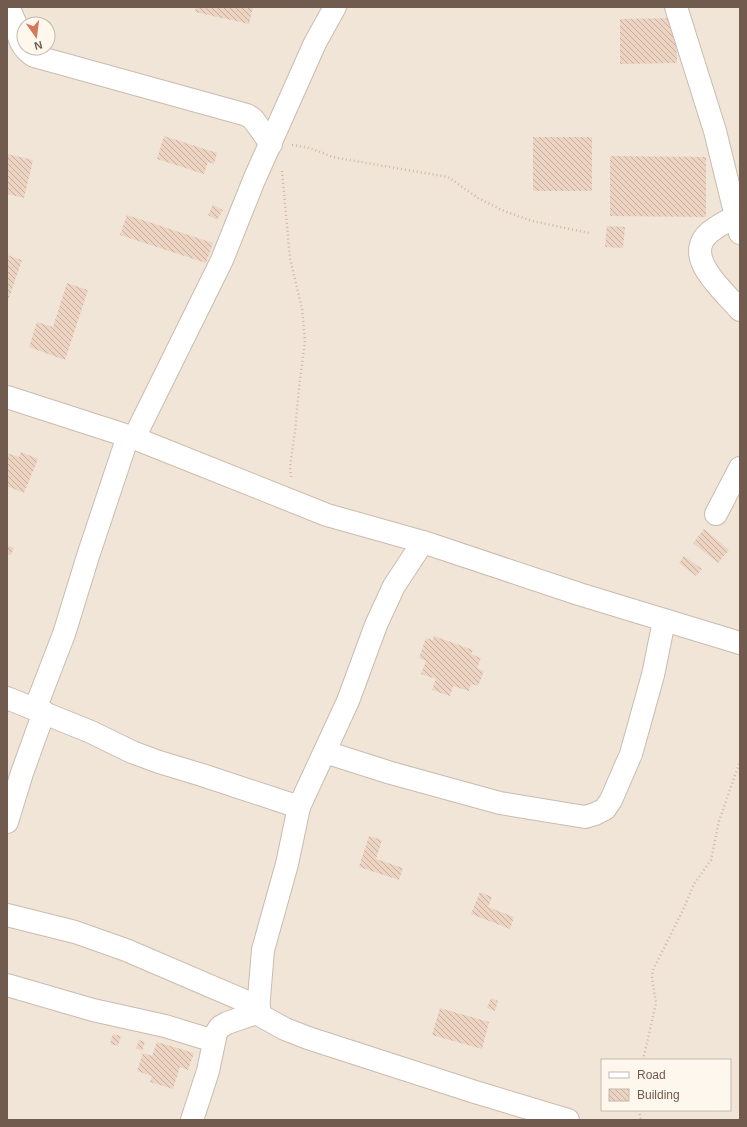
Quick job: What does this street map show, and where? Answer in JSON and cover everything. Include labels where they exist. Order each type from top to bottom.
[{"type":"street","points":[[7,7],[14,20],[23,48],[34,56],[233,110],[252,119],[276,144]]},
{"type":"street","points":[[7,822],[88,556],[131,437],[222,260],[254,180],[276,144],[315,43],[335,7]]},
{"type":"street","points":[[676,7],[715,131],[738,223],[714,229],[702,240],[699,250],[702,263],[708,273],[740,310]]},
{"type":"street","points":[[7,397],[131,437],[327,514],[423,542],[740,644]]},
{"type":"street","points":[[716,514],[740,468]]},
{"type":"street","points":[[257,1010],[264,950],[287,864],[299,807],[348,701],[376,625],[394,586],[423,542]]},
{"type":"street","points":[[325,752],[391,773],[500,803],[585,817],[595,814],[605,808],[611,800],[631,754],[653,675],[664,620]]},
{"type":"street","points":[[7,698],[91,732],[132,752],[299,807]]},
{"type":"street","points":[[7,915],[75,932],[126,950],[257,1010],[285,1028],[308,1038],[475,1092],[568,1120]]},
{"type":"street","points":[[7,985],[93,1010],[165,1026],[214,1041]]},
{"type":"street","points":[[192,1120],[208,1072],[216,1033],[220,1027],[257,1010]]},
{"type":"path","points":[[301,504],[292,481],[290,466],[296,432],[299,388],[305,341],[302,309],[290,258],[276,144],[301,146],[317,150],[332,157],[448,178],[478,198],[504,211],[532,221],[589,233]]},
{"type":"path","points":[[643,1059],[656,1003],[652,978],[653,970],[684,908],[694,884],[711,860],[719,821],[740,761]]},
{"type":"shaded area","points":[[7,7],[740,7],[740,1120],[7,1120]]},
{"type":"building","points":[[196,7],[253,7],[249,24],[195,12]]},
{"type":"building","points":[[676,18],[677,63],[620,64],[620,19]]},
{"type":"building","points":[[164,136],[217,153],[214,164],[208,162],[204,174],[157,159]]},
{"type":"building","points":[[533,137],[592,137],[592,191],[533,191]]},
{"type":"building","points":[[7,154],[33,160],[24,198],[7,194]]},
{"type":"building","points":[[610,156],[706,157],[706,217],[610,216]]},
{"type":"building","points":[[213,205],[223,210],[217,220],[208,215]]},
{"type":"building","points":[[127,215],[213,243],[206,263],[120,235]]},
{"type":"building","points":[[607,226],[625,227],[623,248],[605,247]]},
{"type":"building","points":[[7,255],[22,260],[7,304]]},
{"type":"building","points":[[67,283],[88,290],[65,360],[29,347],[37,322],[53,327]]},
{"type":"building","points":[[21,452],[38,459],[24,493],[7,486],[7,453],[19,457]]},
{"type":"building","points":[[704,529],[729,550],[718,563],[693,543]]},
{"type":"building","points":[[7,545],[14,548],[11,555],[7,554]]},
{"type":"building","points":[[684,556],[702,569],[696,576],[679,563]]},
{"type":"building","points":[[434,636],[473,650],[471,654],[481,658],[477,668],[484,671],[478,686],[471,684],[469,691],[453,686],[450,696],[432,690],[436,679],[421,674],[426,661],[419,658],[426,638],[433,640]]},
{"type":"building","points":[[369,836],[382,840],[376,859],[403,868],[399,880],[359,867]]},
{"type":"building","points":[[480,892],[492,897],[488,907],[514,917],[510,929],[471,914]]},
{"type":"building","points":[[491,998],[498,1001],[495,1011],[487,1008]]},
{"type":"building","points":[[440,1008],[489,1022],[482,1049],[432,1035]]},
{"type":"building","points":[[113,1034],[121,1036],[118,1046],[110,1044]]},
{"type":"building","points":[[139,1040],[145,1042],[142,1051],[136,1048]]},
{"type":"building","points":[[157,1042],[194,1053],[188,1070],[180,1067],[173,1089],[150,1082],[152,1076],[137,1071],[143,1053],[152,1056]]}]
